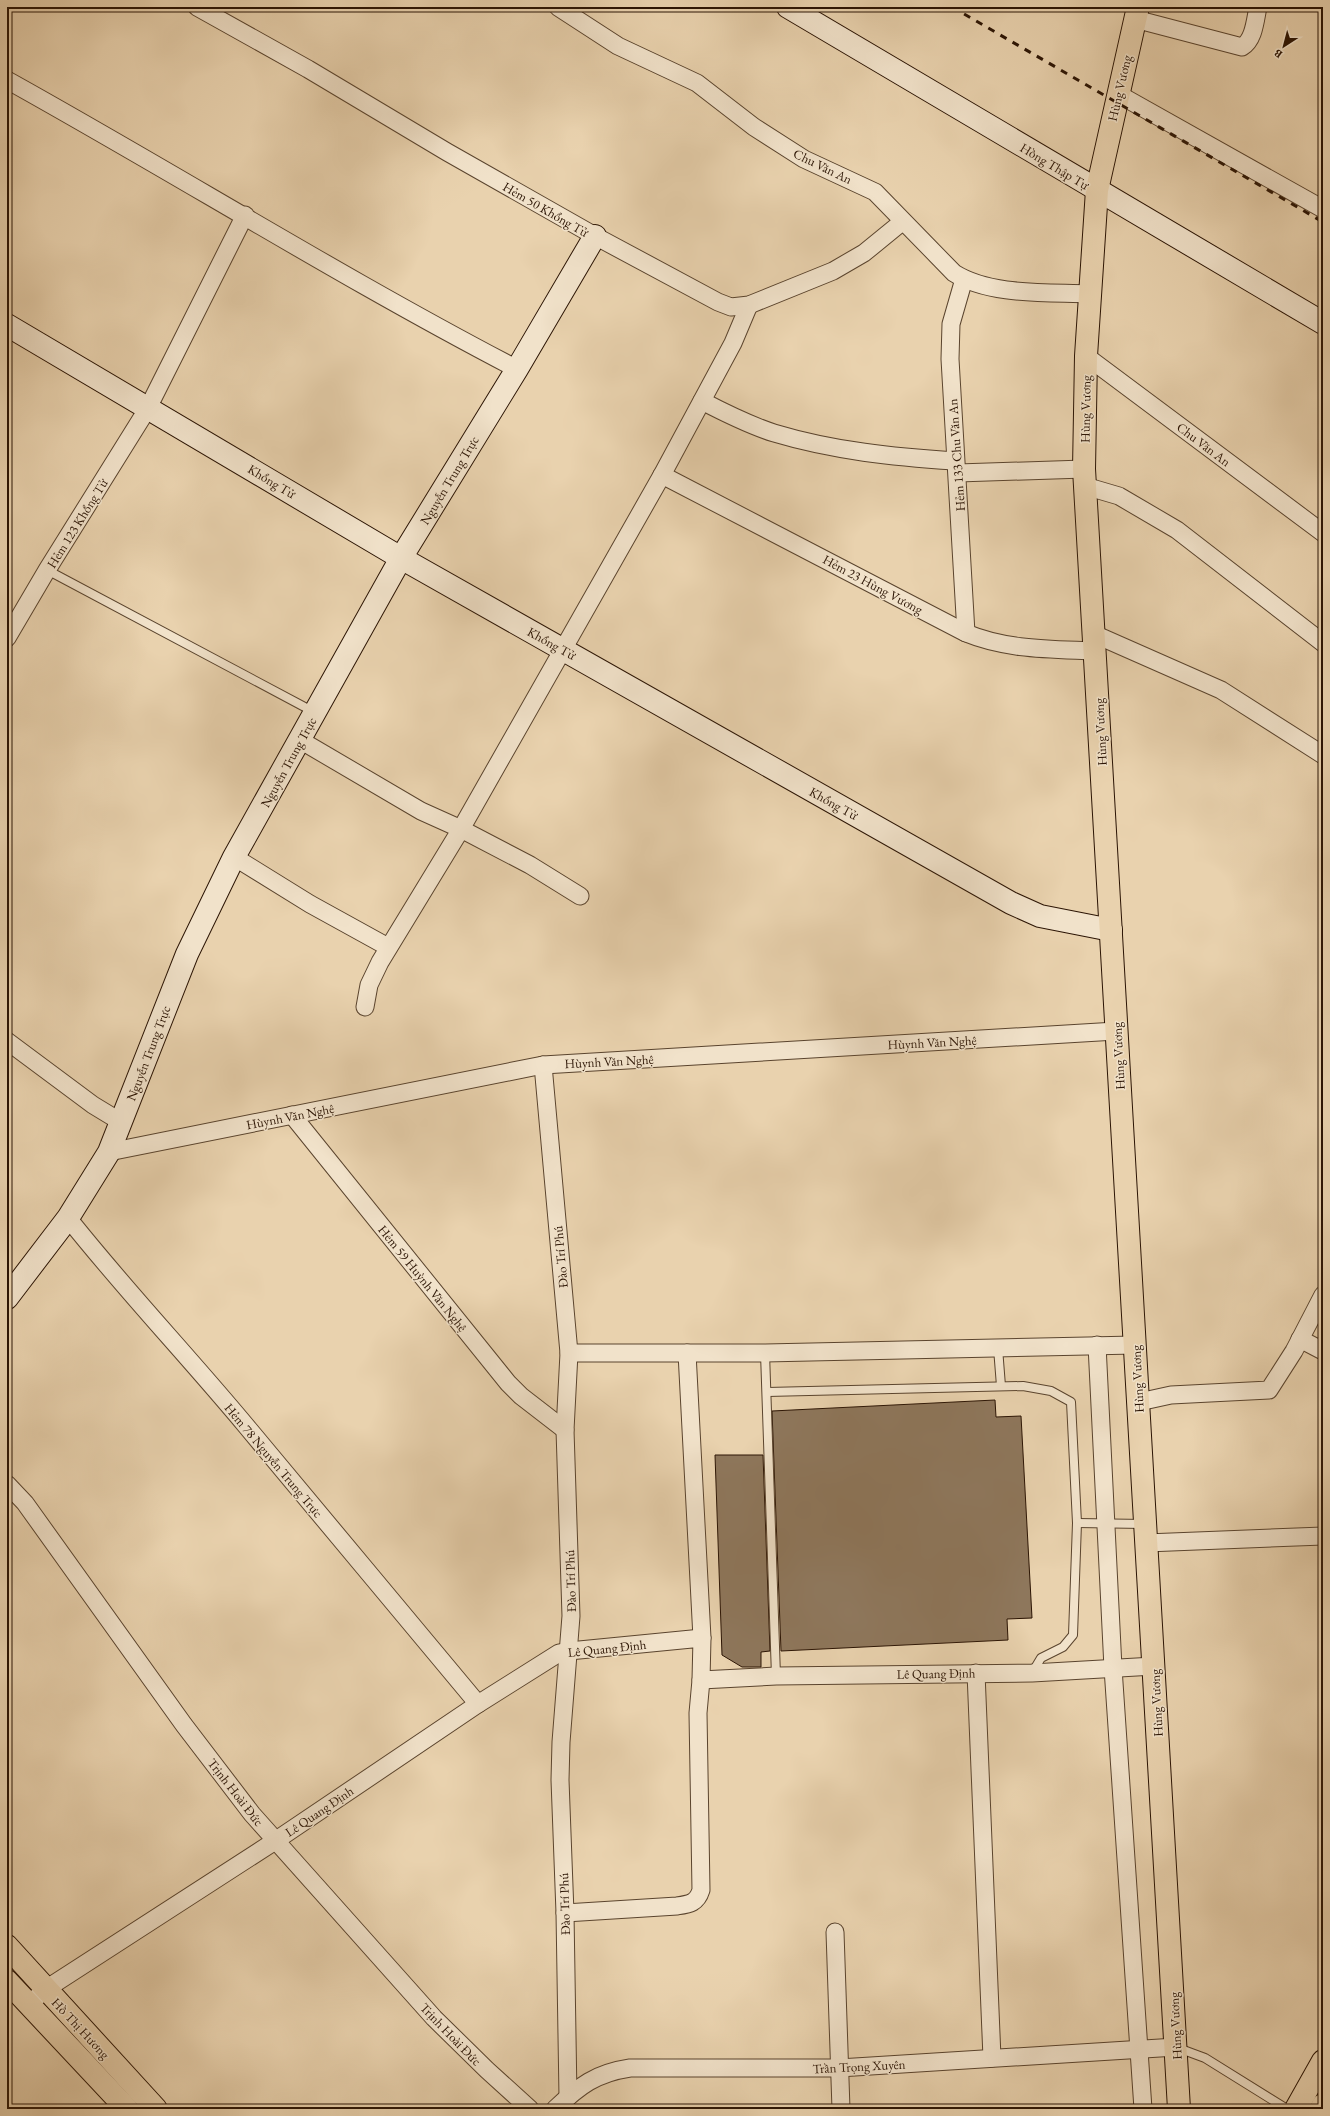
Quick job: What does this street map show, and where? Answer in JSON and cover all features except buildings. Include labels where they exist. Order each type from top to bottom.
[{"type":"main road","name":"Hùng Vương","points":[[1136,13],[1097,190],[1086,356],[1085,478],[1179,2109]]},
{"type":"main road","name":"Hồ Thị Hương","points":[[7,1946],[156,2109]]},
{"type":"main road","name":"Hồ Thị Hương","points":[[7,1980],[28,2005],[127,2109]]},
{"type":"main road","points":[[1296,2109],[1323,2061]]},
{"type":"main road","points":[[1321,2109],[1323,2105]]},
{"type":"street","name":"Hẻm 50 Khổng Tử","points":[[198,7],[308,69],[446,152],[595,236],[718,302],[731,306],[749,305],[846,264],[875,244],[902,222]]},
{"type":"street","name":"Chu Văn An","points":[[558,7],[618,46],[698,83],[754,127],[795,154],[875,192],[902,222],[954,273],[964,280],[1009,290],[1090,294]]},
{"type":"street","name":"Hồng Thập Tự","points":[[788,7],[1323,323]]},
{"type":"street","points":[[1136,13],[1242,48],[1248,44],[1252,35],[1258,7]]},
{"type":"street","points":[[7,80],[245,215],[422,320],[517,369]]},
{"type":"street","points":[[1118,94],[1323,209]]},
{"type":"street","name":"Hẻm 123 Khổng Tử","points":[[7,638],[47,570],[148,408],[245,215]]},
{"type":"street","name":"Nguyễn Trung Trực","points":[[7,1298],[68,1218],[110,1152],[187,954],[234,857],[401,558],[517,369],[595,236]]},
{"type":"street","name":"Hẻm 133 Chu Văn An","points":[[964,280],[952,324],[950,338],[966,633]]},
{"type":"street","points":[[365,1006],[368,985],[388,947],[461,829],[564,650],[702,402],[733,343],[749,305]]},
{"type":"street","name":"Khổng Tử","points":[[7,325],[401,558],[1011,903],[1040,916],[1111,930]]},
{"type":"street","name":"Chu Văn An","points":[[1086,356],[1323,533]]},
{"type":"street","points":[[702,402],[741,421],[774,433],[817,444],[957,467],[1085,478],[1177,530],[1323,643]]},
{"type":"street","name":"Hẻm 23 Hùng Vương","points":[[662,475],[966,633],[986,641],[1008,646],[1094,643]]},
{"type":"street","points":[[1094,643],[1221,690],[1323,756]]},
{"type":"street","points":[[300,740],[421,811],[461,829],[530,865],[580,896]]},
{"type":"street","points":[[234,857],[310,904],[388,947]]},
{"type":"street","name":"Hùynh Văn Nghệ","points":[[110,1152],[543,1065],[1116,1031]]},
{"type":"street","points":[[7,1041],[93,1105],[121,1122]]},
{"type":"street","name":"Đào Trí Phú","points":[[543,1065],[569,1353],[565,1430],[571,1616],[570,1651],[560,1742],[568,2097]]},
{"type":"street","name":"Hẻm 59 Huỳnh Văn Nghệ","points":[[292,1115],[508,1383],[521,1396],[565,1430]]},
{"type":"street","name":"Hẻm 78 Nguyễn Trung Trực","points":[[68,1218],[110,1270],[247,1426],[344,1545],[478,1704]]},
{"type":"street","points":[[1138,1402],[1171,1395],[1269,1390],[1300,1340],[1323,1295]]},
{"type":"street","points":[[1300,1340],[1323,1351]]},
{"type":"street","points":[[569,1353],[766,1353],[1135,1344]]},
{"type":"street","points":[[1098,1346],[1113,1668],[1142,2109]]},
{"type":"street","points":[[565,1913],[692,1904],[698,1898],[701,1890],[698,1713],[701,1680],[702,1638],[687,1353]]},
{"type":"street","name":"Trịnh Hoài Đức","points":[[7,1484],[25,1503],[184,1725],[234,1792],[275,1841],[434,2018],[487,2070],[530,2109]]},
{"type":"street","points":[[1146,1534],[1323,1536]]},
{"type":"street","name":"Lê Quang Định","points":[[28,2005],[46,1989],[275,1841],[478,1704],[559,1653],[702,1638]]},
{"type":"street","name":"Lê Quang Định","points":[[701,1680],[776,1676],[1032,1673],[1154,1666]]},
{"type":"street","points":[[976,1673],[992,2058]]},
{"type":"street","points":[[835,1932],[841,2109]]},
{"type":"street","name":"Trần Trọng Xuyên","points":[[555,2109],[585,2082],[599,2075],[630,2068],[839,2068],[992,2058],[1139,2051],[1176,2047]]},
{"type":"lane","points":[[47,570],[315,713]]},
{"type":"lane","points":[[998,1348],[1001,1386]]},
{"type":"lane","points":[[766,1353],[776,1676]]},
{"type":"lane","points":[[767,1392],[1023,1386],[1051,1391],[1071,1402],[1077,1523],[1074,1635],[1063,1647],[1041,1658],[1032,1673]]},
{"type":"lane","points":[[1077,1523],[1106,1523],[1146,1534]]},
{"type":"lane","points":[[1176,2047],[1205,2058],[1287,2109]]},
{"type":"railway","points":[[952,7],[1323,222]]}]
